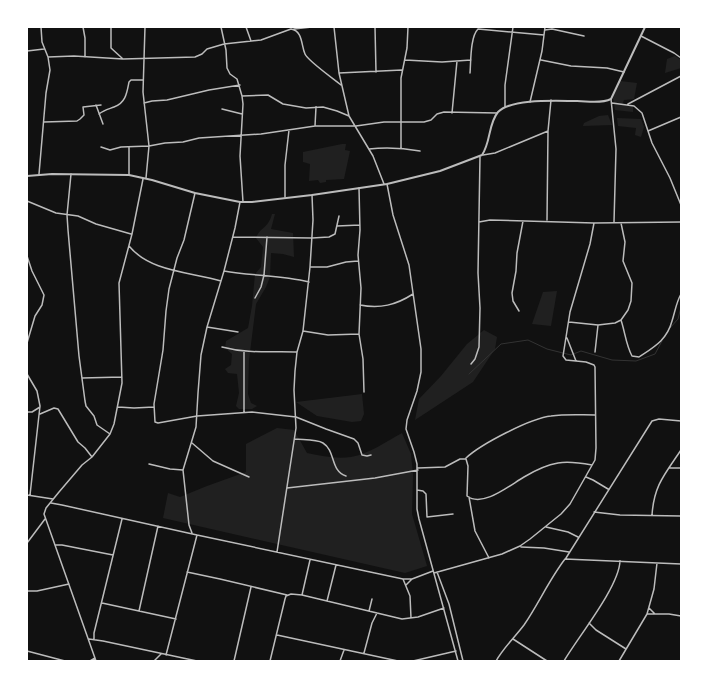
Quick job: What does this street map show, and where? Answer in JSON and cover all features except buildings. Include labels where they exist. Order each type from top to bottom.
[{"type":"street","points":[[39,174],[46,92],[50,70],[48,57],[42,42],[41,27]]},
{"type":"street","points":[[83,27],[85,38],[84,57]]},
{"type":"street","points":[[111,27],[111,48],[123,59]]},
{"type":"street","points":[[96,661],[46,519],[45,511],[82,465],[92,457],[110,434],[118,406],[122,377],[119,283],[145,178],[149,146],[142,80],[145,27]]},
{"type":"street","points":[[193,534],[189,525],[183,470],[196,427],[201,355],[207,327],[224,271],[242,202],[240,156],[242,96],[238,79],[228,70],[226,50],[221,27]]},
{"type":"street","points":[[246,27],[250,41]]},
{"type":"street","points":[[294,29],[312,27]]},
{"type":"street","points":[[334,27],[341,85],[349,116],[377,163],[407,256],[421,349],[421,365],[417,391],[407,420],[406,430],[418,469],[417,490],[419,519],[424,543],[434,572],[458,661]]},
{"type":"street","points":[[375,27],[376,72]]},
{"type":"street","points":[[401,148],[400,78],[407,48],[408,27]]},
{"type":"street","points":[[505,107],[505,85],[513,27]]},
{"type":"street","points":[[530,102],[541,60],[544,30],[546,27],[552,30]]},
{"type":"street","points":[[614,222],[616,149],[611,99],[645,27]]},
{"type":"street","points":[[48,57],[123,59],[195,56],[224,44],[261,40],[291,28],[299,33],[305,54],[308,58],[341,85]]},
{"type":"street","points":[[470,73],[474,35],[478,29],[544,35]]},
{"type":"street","points":[[544,30],[584,36]]},
{"type":"street","points":[[641,36],[681,58]]},
{"type":"street","points":[[27,51],[44,49]]},
{"type":"street","points":[[404,60],[427,62],[471,60]]},
{"type":"street","points":[[541,60],[571,66],[607,68],[624,72]]},
{"type":"street","points":[[452,113],[457,61]]},
{"type":"street","points":[[339,73],[402,70]]},
{"type":"street","points":[[628,104],[681,76]]},
{"type":"street","points":[[99,114],[106,109],[118,106],[123,102],[131,80],[142,80]]},
{"type":"street","points":[[144,103],[167,100],[209,90],[240,85]]},
{"type":"street","points":[[242,96],[268,95],[283,104],[306,108],[316,106],[333,109],[349,116]]},
{"type":"street","points":[[471,364],[475,359],[479,347],[479,222],[481,156],[488,144],[493,120],[497,113],[505,107],[530,102],[550,100],[594,102],[611,99]]},
{"type":"street","points":[[547,221],[548,131],[550,100]]},
{"type":"street","points":[[612,103],[628,104],[634,106],[642,113],[652,143],[670,178],[681,205]]},
{"type":"street","points":[[96,105],[103,124]]},
{"type":"street","points":[[44,122],[77,121],[84,115],[83,106],[101,105]]},
{"type":"street","points":[[314,126],[316,106]]},
{"type":"street","points":[[222,109],[242,114]]},
{"type":"street","points":[[101,147],[110,150],[121,147],[149,146],[183,142],[199,138],[262,134],[314,126],[356,126],[384,122],[429,122],[441,113],[497,113]]},
{"type":"street","points":[[648,131],[681,117]]},
{"type":"street","points":[[285,197],[289,130]]},
{"type":"street","points":[[27,176],[39,174],[130,175],[195,193],[242,202],[252,202],[385,184],[440,171],[481,156],[495,153],[548,131]]},
{"type":"street","points":[[129,147],[130,175]]},
{"type":"street","points":[[369,149],[388,147],[420,151]]},
{"type":"street","points":[[71,174],[67,215],[79,356],[86,406],[94,416],[99,427],[110,434]]},
{"type":"street","points":[[359,188],[360,225],[358,260],[361,281],[359,334],[363,359],[364,392]]},
{"type":"street","points":[[195,193],[184,240],[174,270],[166,311],[163,350],[154,407],[155,422],[197,416],[244,412],[296,417],[326,430],[354,439],[358,443],[362,455],[371,455]]},
{"type":"street","points":[[277,552],[295,439],[296,417],[294,380],[297,352],[303,331],[309,282],[313,220],[312,195]]},
{"type":"street","points":[[27,201],[56,213],[78,216],[96,224],[132,234]]},
{"type":"street","points":[[233,237],[329,237],[333,235],[337,226],[338,216]]},
{"type":"street","points":[[479,222],[486,220],[594,223],[681,222]]},
{"type":"street","points":[[519,311],[513,301],[512,293],[522,221]]},
{"type":"street","points":[[50,503],[403,579],[412,579],[489,558],[520,546],[546,527],[570,504],[595,460],[595,367],[592,363],[566,360],[563,356],[572,304],[592,237],[594,223]]},
{"type":"street","points":[[569,322],[598,325],[615,323],[621,320],[630,305],[632,295],[631,278],[623,260],[625,242],[621,223]]},
{"type":"street","points":[[337,226],[360,225]]},
{"type":"street","points":[[255,298],[261,286],[264,275],[267,237]]},
{"type":"street","points":[[129,246],[134,252],[160,267],[221,281]]},
{"type":"street","points":[[27,256],[32,271],[44,295],[42,305],[35,316],[27,343]]},
{"type":"street","points":[[310,267],[327,267],[358,260]]},
{"type":"street","points":[[224,271],[246,274],[286,276],[309,282]]},
{"type":"street","points":[[360,305],[384,307],[413,294]]},
{"type":"street","points":[[621,320],[626,333],[628,348],[632,356],[638,357],[659,344],[664,338],[671,324],[678,299],[681,294]]},
{"type":"street","points":[[595,352],[598,325]]},
{"type":"street","points":[[207,327],[238,332]]},
{"type":"street","points":[[303,331],[328,334],[359,334]]},
{"type":"street","points":[[566,337],[576,361]]},
{"type":"street","points":[[222,347],[244,352],[297,352]]},
{"type":"street","points":[[244,352],[244,412]]},
{"type":"street","points":[[27,374],[37,391],[40,406],[28,495],[53,500]]},
{"type":"street","points":[[82,378],[122,377]]},
{"type":"street","points":[[27,412],[32,412],[40,406]]},
{"type":"street","points":[[118,406],[134,408],[154,407]]},
{"type":"street","points":[[40,414],[54,408],[58,409],[78,442],[92,457]]},
{"type":"street","points":[[286,488],[375,478],[418,469],[445,467],[460,459],[466,459],[476,450],[539,418],[558,415],[595,415]]},
{"type":"street","points":[[496,661],[503,649],[513,639],[529,618],[578,537],[652,421],[659,419],[681,421]]},
{"type":"street","points":[[295,439],[322,442],[332,455],[337,471],[346,476]]},
{"type":"street","points":[[192,443],[213,461],[249,477]]},
{"type":"street","points":[[652,515],[653,502],[657,487],[681,450]]},
{"type":"street","points":[[466,459],[468,466],[467,491],[475,531],[489,558]]},
{"type":"street","points":[[469,497],[480,498],[497,494],[530,474],[558,463],[592,465]]},
{"type":"street","points":[[149,464],[170,470],[183,470]]},
{"type":"street","points":[[669,468],[681,468]]},
{"type":"street","points":[[586,477],[597,482],[608,490]]},
{"type":"street","points":[[417,490],[423,491],[426,494],[427,516],[453,514]]},
{"type":"street","points":[[594,512],[681,516]]},
{"type":"street","points":[[94,639],[101,603],[123,518]]},
{"type":"street","points":[[27,543],[46,519]]},
{"type":"street","points":[[139,611],[158,526]]},
{"type":"street","points":[[546,527],[568,532],[578,537]]},
{"type":"street","points":[[166,655],[196,535]]},
{"type":"street","points":[[55,545],[113,555]]},
{"type":"street","points":[[520,546],[569,552]]},
{"type":"street","points":[[565,559],[681,564]]},
{"type":"street","points":[[302,595],[310,560]]},
{"type":"street","points":[[564,661],[615,580],[620,561]]},
{"type":"street","points":[[619,661],[647,614],[657,563]]},
{"type":"street","points":[[327,601],[336,565]]},
{"type":"street","points":[[187,572],[287,595],[302,595],[398,618],[425,616],[444,608]]},
{"type":"street","points":[[437,572],[449,604],[463,661]]},
{"type":"street","points":[[403,579],[411,601],[411,618]]},
{"type":"street","points":[[406,585],[412,579]]},
{"type":"street","points":[[27,590],[37,592],[69,584]]},
{"type":"street","points":[[234,661],[251,586]]},
{"type":"street","points":[[270,661],[287,595]]},
{"type":"street","points":[[369,611],[372,599]]},
{"type":"street","points":[[101,603],[176,619]]},
{"type":"street","points":[[649,608],[655,614]]},
{"type":"street","points":[[364,653],[372,623],[378,613]]},
{"type":"street","points":[[647,614],[681,616]]},
{"type":"street","points":[[589,622],[596,630],[626,649]]},
{"type":"street","points":[[277,635],[398,661]]},
{"type":"street","points":[[88,639],[196,661]]},
{"type":"street","points":[[513,639],[547,661]]},
{"type":"street","points":[[340,661],[344,650]]},
{"type":"street","points":[[27,651],[65,661]]},
{"type":"street","points":[[413,661],[456,651]]},
{"type":"street","points":[[154,661],[161,654]]},
{"type":"street","points":[[90,661],[95,658]]},
{"type":"shaded area","points":[[675,56],[681,60],[681,68],[665,73],[667,59]]},
{"type":"shaded area","points":[[620,81],[637,83],[634,99],[624,100],[622,105],[633,107],[633,112],[615,110],[613,98]]},
{"type":"shaded area","points":[[608,115],[612,125],[583,126],[584,123],[599,116]]},
{"type":"shaded area","points":[[617,118],[641,119],[644,127],[641,137],[635,135],[636,128],[618,126]]},
{"type":"shaded area","points":[[346,144],[345,150],[350,151],[344,179],[326,180],[326,182],[320,183],[318,180],[309,181],[310,164],[303,162],[303,152]]},
{"type":"shaded area","points":[[272,214],[275,214],[271,229],[293,233],[294,257],[271,253],[270,277],[256,304],[249,360],[248,394],[251,403],[257,406],[252,409],[239,409],[236,406],[239,393],[237,374],[228,373],[225,369],[231,365],[232,354],[225,348],[226,341],[248,328],[255,274],[261,267],[263,247],[256,238],[268,223]]},
{"type":"shaded area","points":[[557,291],[551,326],[532,324],[543,292]]},
{"type":"shaded area","points":[[484,330],[497,337],[495,349],[473,382],[415,420],[419,399],[441,376],[467,344]]},
{"type":"shaded area","points":[[362,394],[364,414],[361,421],[352,422],[317,416],[296,402]]},
{"type":"shaded area","points":[[277,428],[294,430],[307,453],[340,458],[351,457],[364,453],[378,447],[402,433],[411,454],[413,475],[412,514],[427,566],[405,573],[163,518],[168,493],[180,497],[246,472],[246,444]]},
{"type":"waterway","points":[[670,328],[678,319],[681,307]]},
{"type":"waterway","points":[[469,374],[501,344],[528,340],[547,349],[571,355],[581,351],[612,360],[636,361],[655,354],[662,341]]}]
